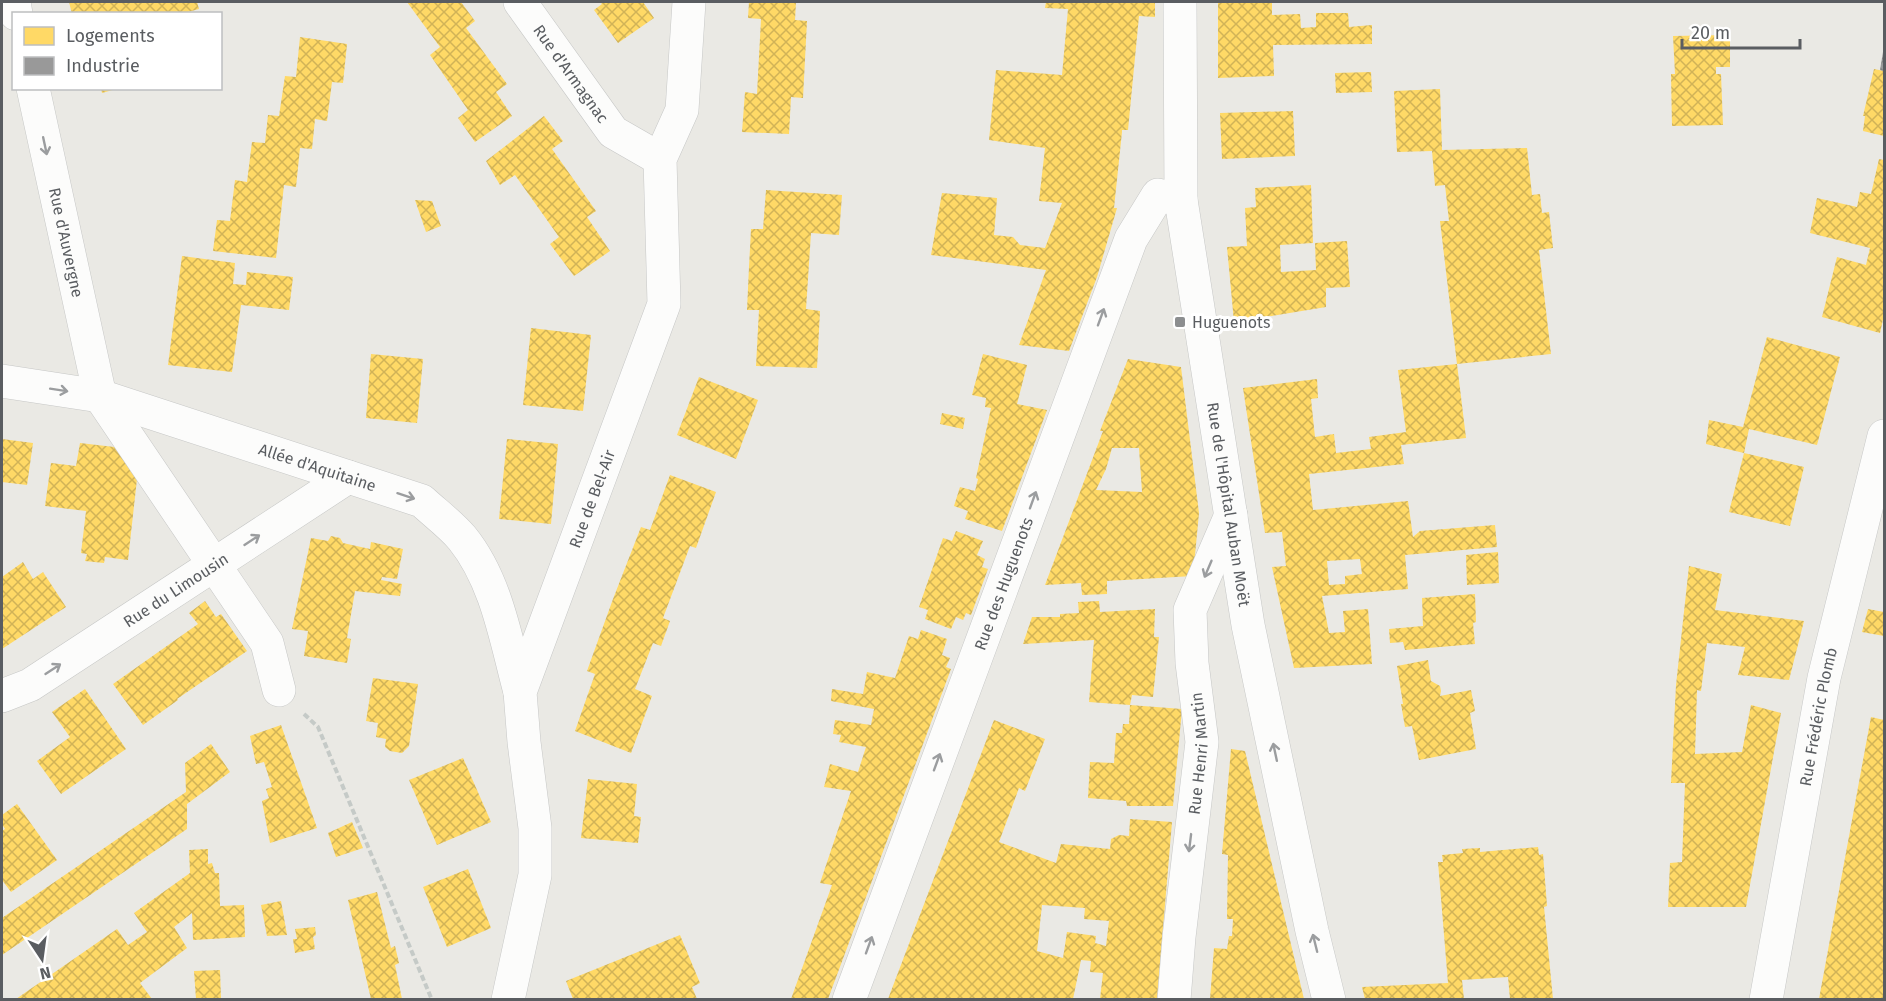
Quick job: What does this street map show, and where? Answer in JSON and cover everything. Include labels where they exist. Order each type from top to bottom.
[{"type":"street","name":"Rue d'Armagnac","points":[[520,2],[613,132],[660,159]]},
{"type":"street","name":"Rue de Bel-Air","points":[[508,999],[535,875],[535,828],[520,692],[664,304],[660,159],[682,110],[689,2]]},
{"type":"street","name":"Rue de l'Hôpital Auban Moët","points":[[1180,2],[1182,200],[1250,634],[1312,931],[1329,999]]},
{"type":"street","name":"Rue d'Auvergne","points":[[33,90],[100,396]]},
{"type":"street","name":"Rue des Huguenots","points":[[849,999],[1131,238],[1158,195],[1182,200]]},
{"type":"street","name":"Allée d'Aquitaine","points":[[2,381],[100,396],[422,501],[462,538],[484,574],[498,612],[520,692]]},
{"type":"street","points":[[100,396],[267,643],[279,690]]},
{"type":"street","name":"Rue Frédéric Plomb","points":[[1766,999],[1824,678],[1884,436]]},
{"type":"street","name":"Rue du Limousin","points":[[2,696],[30,684],[348,477]]},
{"type":"street","name":"Rue Henri Martin","points":[[1174,999],[1202,742],[1192,663],[1190,610],[1231,515]]},
{"type":"path","points":[[279,690],[318,727],[432,999]]},
{"type":"building: Logements","points":[[69,2],[197,2],[199,9],[188,12],[72,12]]},
{"type":"building: Logements","points":[[407,2],[461,2],[475,21],[466,28],[507,84],[496,92],[512,116],[475,142],[458,118],[468,110],[430,55],[440,47]]},
{"type":"building: Logements","points":[[600,2],[643,2],[654,18],[618,43],[594,10],[602,4]]},
{"type":"building: Logements","points":[[749,2],[796,2],[795,20],[807,21],[803,98],[791,97],[789,134],[742,132],[745,92],[757,94],[761,19],[748,18]]},
{"type":"building: Logements","points":[[1046,2],[1155,2],[1155,17],[1139,16],[1128,130],[1122,130],[1114,208],[1117,208],[1097,277],[1069,351],[1019,345],[1046,270],[931,255],[942,193],[997,198],[994,235],[1013,237],[1020,245],[1045,248],[1062,203],[1039,201],[1045,148],[989,140],[996,70],[1062,75],[1068,9],[1045,8]]},
{"type":"building: Logements","points":[[1218,2],[1272,2],[1272,15],[1300,14],[1301,28],[1316,27],[1316,13],[1348,13],[1349,27],[1372,25],[1372,44],[1273,45],[1274,76],[1218,78]]},
{"type":"building: Logements","points":[[1730,35],[1730,67],[1716,67],[1716,74],[1721,74],[1723,125],[1672,126],[1671,74],[1675,74],[1673,36]]},
{"type":"building: Logements","points":[[300,37],[347,44],[343,83],[332,82],[327,121],[315,119],[312,149],[300,148],[296,187],[284,185],[276,258],[213,251],[217,220],[230,221],[235,180],[247,182],[252,142],[265,143],[268,115],[279,116],[285,76],[296,77]]},
{"type":"building: Logements","points":[[1874,69],[1884,71],[1884,136],[1863,131],[1865,116],[1863,116]]},
{"type":"building: Logements","points":[[1371,72],[1372,92],[1336,93],[1335,73]]},
{"type":"building: Logements","points":[[1440,89],[1442,150],[1527,148],[1532,195],[1540,194],[1542,213],[1549,212],[1553,248],[1539,250],[1551,354],[1457,364],[1440,221],[1449,221],[1445,185],[1435,186],[1432,151],[1397,152],[1394,91]]},
{"type":"building: Logements","points":[[1293,111],[1295,156],[1222,159],[1220,113]]},
{"type":"building: Logements","points":[[544,116],[563,141],[552,149],[596,211],[587,217],[610,251],[574,276],[550,244],[559,237],[515,175],[500,185],[486,161]]},
{"type":"building: Logements","points":[[1879,159],[1884,160],[1884,315],[1880,333],[1822,317],[1837,257],[1866,265],[1870,248],[1810,233],[1817,198],[1857,207],[1860,192],[1871,194]]},
{"type":"building: Logements","points":[[1311,185],[1313,243],[1280,245],[1281,272],[1316,270],[1315,243],[1347,241],[1350,287],[1326,288],[1326,307],[1234,322],[1227,247],[1247,246],[1245,208],[1256,207],[1255,188]]},
{"type":"building: Logements","points":[[766,190],[842,195],[839,235],[811,233],[806,309],[820,311],[817,368],[756,366],[759,310],[747,310],[751,229],[763,229]]},
{"type":"building: Logements","points":[[415,200],[432,201],[441,226],[426,232]]},
{"type":"building: Logements","points":[[182,256],[235,263],[233,284],[246,285],[247,272],[293,277],[289,310],[241,305],[232,372],[168,365]]},
{"type":"building: Logements","points":[[531,328],[591,335],[583,411],[523,405]]},
{"type":"building: Logements","points":[[1767,337],[1840,357],[1817,445],[1749,429],[1744,453],[1706,444],[1709,420],[1743,427]]},
{"type":"building: Logements","points":[[371,354],[423,359],[417,423],[366,418]]},
{"type":"building: Logements","points":[[983,354],[1027,365],[1017,404],[1047,410],[1002,531],[965,519],[968,511],[954,506],[960,487],[975,491],[978,479],[976,478],[991,408],[985,407],[986,398],[972,395]]},
{"type":"building: Logements","points":[[1128,359],[1181,367],[1199,513],[1193,576],[1107,581],[1107,594],[1082,595],[1081,583],[1045,585],[1103,431],[1100,431]],"holes":[[[1112,448],[1139,448],[1142,492],[1096,490],[1106,469]]]},
{"type":"building: Logements","points":[[1457,364],[1466,438],[1401,445],[1404,464],[1309,474],[1313,510],[1408,501],[1413,537],[1420,531],[1495,525],[1497,547],[1405,555],[1408,589],[1322,596],[1329,633],[1345,632],[1343,611],[1368,609],[1372,664],[1294,668],[1272,567],[1286,566],[1282,532],[1265,533],[1243,388],[1317,379],[1318,398],[1311,399],[1315,437],[1334,434],[1336,453],[1371,449],[1369,437],[1406,432],[1398,370]],"holes":[[[1360,559],[1362,574],[1345,576],[1345,584],[1329,585],[1327,561]]]},
{"type":"building: Logements","points":[[699,377],[758,400],[736,459],[677,435]]},
{"type":"building: Logements","points":[[942,413],[965,418],[963,429],[940,424]]},
{"type":"building: Logements","points":[[2,439],[33,443],[27,485],[2,482]]},
{"type":"building: Logements","points":[[507,439],[558,444],[551,524],[499,519]]},
{"type":"building: Logements","points":[[80,443],[123,448],[138,470],[128,560],[105,557],[104,563],[85,561],[87,554],[81,553],[86,511],[45,506],[51,463],[76,466]]},
{"type":"building: Logements","points":[[1744,453],[1804,467],[1790,526],[1729,512]]},
{"type":"building: Logements","points":[[670,475],[716,492],[696,548],[690,546],[663,618],[670,621],[661,646],[653,643],[635,689],[652,696],[631,753],[575,731],[595,674],[587,671],[613,599],[641,527],[650,530]]},
{"type":"building: Logements","points":[[956,531],[983,541],[977,555],[985,559],[982,567],[988,569],[971,615],[966,613],[963,620],[956,617],[951,629],[925,619],[928,610],[919,607],[943,538],[952,541]]},
{"type":"building: Logements","points":[[331,536],[340,538],[343,543],[370,549],[371,542],[403,549],[397,579],[382,577],[381,580],[402,584],[400,596],[355,591],[347,638],[351,639],[347,663],[304,656],[308,631],[292,629],[311,538],[328,541]]},
{"type":"building: Logements","points":[[1498,552],[1499,583],[1467,585],[1466,555]]},
{"type":"building: Logements","points":[[23,562],[33,579],[43,572],[66,607],[2,649],[2,577]]},
{"type":"building: Logements","points":[[1689,566],[1722,574],[1715,610],[1804,621],[1789,680],[1738,675],[1745,647],[1707,643],[1701,691],[1697,690],[1695,754],[1742,752],[1751,705],[1781,713],[1746,907],[1668,907],[1670,863],[1682,862],[1685,783],[1671,783],[1676,685]]},
{"type":"building: Logements","points":[[1475,594],[1476,622],[1473,623],[1475,644],[1405,650],[1403,642],[1390,643],[1389,629],[1423,626],[1422,598]]},
{"type":"building: Logements","points":[[205,601],[216,617],[221,614],[247,651],[143,725],[113,684],[198,624],[189,613]]},
{"type":"building: Logements","points":[[1099,601],[1100,612],[1155,609],[1154,637],[1159,637],[1153,697],[1132,695],[1130,705],[1089,702],[1094,640],[1023,644],[1032,617],[1060,617],[1060,614],[1079,613],[1078,602]]},
{"type":"building: Logements","points":[[1868,609],[1884,612],[1884,636],[1862,632]]},
{"type":"building: Logements","points":[[921,630],[947,639],[942,655],[950,658],[946,667],[951,669],[828,999],[791,999],[832,885],[820,883],[851,791],[824,787],[830,764],[858,772],[866,747],[839,742],[841,735],[833,734],[835,720],[871,725],[874,709],[831,701],[832,689],[863,694],[867,672],[895,678],[909,636],[918,639]]},
{"type":"building: Logements","points":[[1428,660],[1431,681],[1440,686],[1440,696],[1471,690],[1475,711],[1470,713],[1476,749],[1419,760],[1412,726],[1405,727],[1397,666]]},
{"type":"building: Logements","points":[[373,678],[418,684],[409,746],[402,753],[390,751],[385,747],[386,739],[376,737],[378,723],[366,721]]},
{"type":"building: Logements","points":[[85,689],[126,749],[61,794],[37,761],[70,737],[52,712]]},
{"type":"building: Logements","points":[[1130,705],[1182,709],[1173,806],[1127,806],[1126,801],[1088,798],[1090,762],[1114,763],[1116,733],[1122,733],[1123,724],[1129,724]]},
{"type":"building: Logements","points":[[1871,717],[1884,720],[1884,999],[1819,999]]},
{"type":"building: Logements","points":[[994,720],[1045,739],[1025,791],[1019,788],[999,842],[1056,863],[1061,844],[1110,849],[1111,839],[1119,835],[1129,836],[1130,819],[1172,822],[1157,999],[1100,999],[1103,973],[1090,972],[1091,961],[1081,960],[1073,999],[888,999]],"holes":[[[1042,905],[1085,908],[1084,919],[1109,921],[1106,946],[1095,943],[1096,936],[1067,932],[1063,958],[1037,951]]]},
{"type":"building: Logements","points":[[281,725],[317,828],[270,843],[262,801],[269,798],[266,789],[272,787],[264,762],[256,764],[250,736]]},
{"type":"building: Logements","points":[[211,744],[230,772],[187,804],[187,829],[2,955],[2,918],[186,792],[185,763]]},
{"type":"building: Logements","points":[[1231,749],[1245,751],[1304,999],[1210,999],[1214,948],[1227,949],[1229,936],[1232,936],[1233,919],[1227,919],[1228,855],[1222,854]]},
{"type":"building: Logements","points":[[463,758],[491,822],[437,845],[409,780]]},
{"type":"building: Logements","points":[[588,779],[637,784],[634,816],[641,817],[638,843],[581,838]]},
{"type":"building: Logements","points":[[17,804],[57,860],[11,892],[2,880],[2,831],[5,829],[2,824],[2,815]]},
{"type":"building: Logements","points":[[352,822],[363,848],[336,857],[328,833]]},
{"type":"building: Logements","points":[[1538,847],[1539,855],[1543,854],[1547,906],[1544,907],[1553,999],[1510,999],[1508,977],[1462,980],[1464,999],[1365,999],[1362,987],[1448,983],[1438,862],[1443,862],[1442,855],[1463,853],[1462,849],[1480,848],[1480,852]]},
{"type":"building: Logements","points":[[208,849],[208,864],[212,863],[215,873],[219,873],[220,906],[244,905],[245,937],[193,940],[192,913],[174,927],[187,948],[140,983],[152,999],[16,999],[117,929],[128,945],[147,932],[134,913],[190,873],[189,850]]},
{"type":"building: Logements","points":[[468,869],[491,928],[447,947],[423,887]]},
{"type":"building: Logements","points":[[377,892],[391,948],[395,946],[399,963],[395,965],[402,999],[371,999],[348,900]]},
{"type":"building: Logements","points":[[281,901],[287,935],[267,936],[261,905]]},
{"type":"building: Logements","points":[[315,927],[316,935],[313,937],[315,949],[295,953],[293,939],[297,939],[295,929]]},
{"type":"building: Logements","points":[[680,935],[700,983],[692,987],[697,999],[573,999],[566,981]]},
{"type":"building: Logements","points":[[220,970],[221,999],[196,999],[194,971]]},
{"type":"building: Industrie","points":[[1884,52],[1884,71],[1880,70]]},
{"type":"place","name":"Huguenots","points":[[1180,322]]}]
